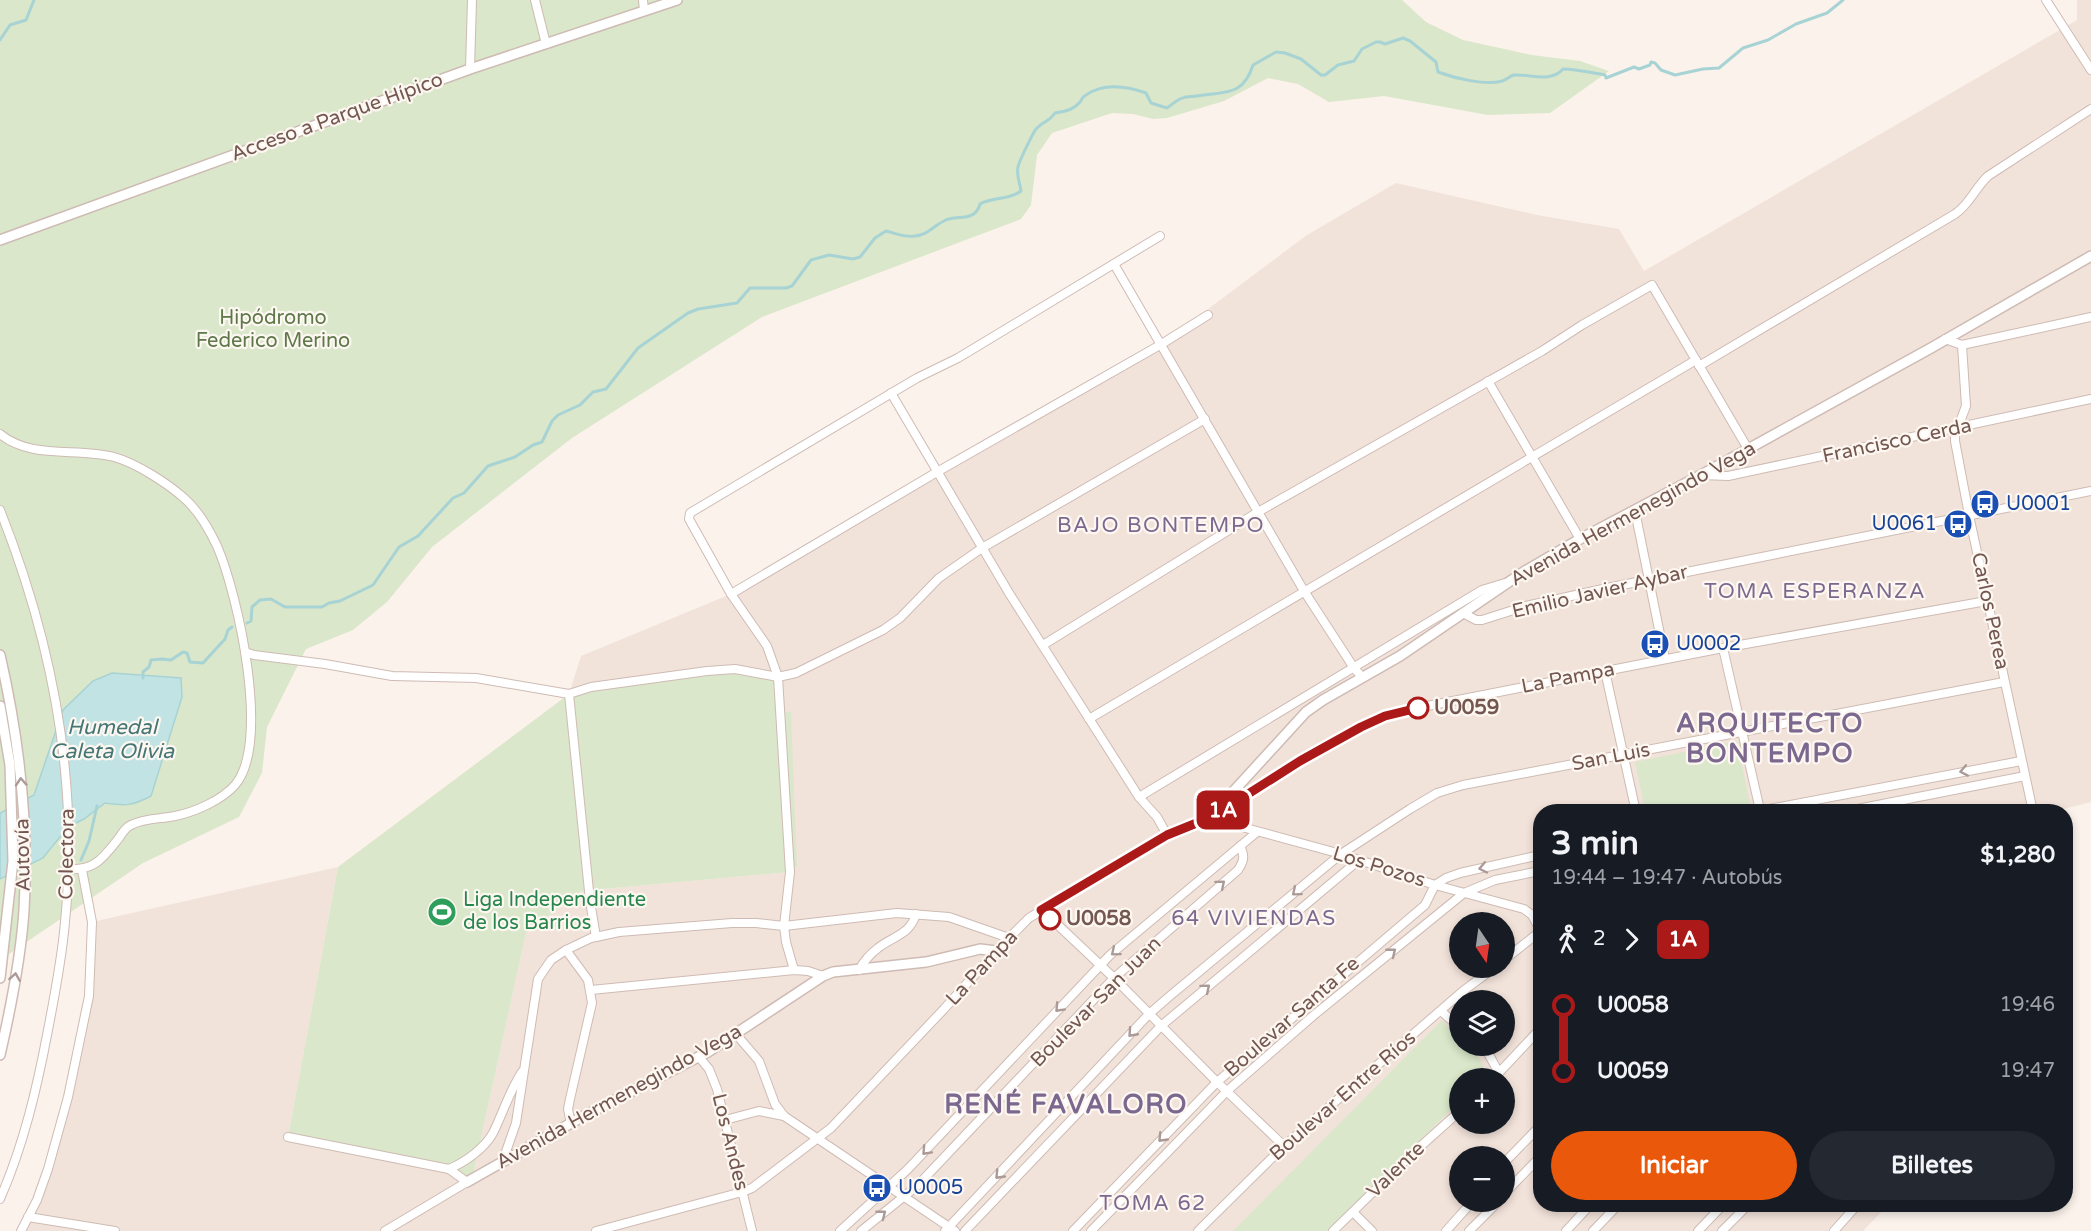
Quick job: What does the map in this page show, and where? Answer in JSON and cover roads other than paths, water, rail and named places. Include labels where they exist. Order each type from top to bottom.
[{"type":"street","points":[[470,69],[472,0]]},
{"type":"street","points":[[535,0],[546,44]]},
{"type":"street","points":[[643,0],[644,10]]},
{"type":"street","name":"Acceso a Parque Hípico","points":[[0,240],[470,69],[677,0]]},
{"type":"street","points":[[2046,0],[2091,70]]},
{"type":"street","points":[[1089,719],[1532,458],[1955,214],[1970,201],[1988,176],[2091,110]]},
{"type":"street","points":[[794,970],[784,926],[790,872],[778,677],[767,646],[731,594],[689,519],[690,513],[891,393],[958,358],[1160,236]]},
{"type":"street","name":"Avenida Hermenegindo Vega","points":[[1209,818],[1306,712],[1400,656],[1509,582],[1580,539],[1748,449],[2091,256]]},
{"type":"street","points":[[1114,264],[1304,591],[1362,677]]},
{"type":"street","points":[[1043,645],[1258,512],[1652,285],[1748,449]]},
{"type":"street","points":[[731,594],[1208,315]]},
{"type":"street","points":[[1945,339],[1962,345],[2091,316]]},
{"type":"street","name":"Carlos Perea","points":[[1962,345],[1966,406],[1955,441],[2031,804]]},
{"type":"street","points":[[1488,381],[1580,539]]},
{"type":"street","points":[[891,393],[982,548],[1139,797],[1157,817],[1167,835]]},
{"type":"street","name":"Francisco Cerda","points":[[1701,475],[1728,476],[2091,399]]},
{"type":"street","points":[[244,652],[392,676],[476,678],[569,694],[591,687],[706,671],[735,669],[778,677],[796,673],[884,630],[900,618],[939,578],[982,548],[1205,420]]},
{"type":"street","points":[[0,434],[15,443],[35,449],[113,456],[129,462],[184,498],[199,513],[225,565],[233,592],[244,652],[251,714],[250,746],[244,770],[235,784],[216,799],[187,812],[130,825],[105,855],[82,870],[68,869]]},
{"type":"street","name":"Emilio Javier Aybar","points":[[1463,613],[1476,620],[1482,620],[1526,606],[2091,490]]},
{"type":"street","name":"Colectora","points":[[0,510],[34,606],[60,722],[66,773],[68,869],[66,921],[61,958],[35,1097],[25,1134],[0,1199]]},
{"type":"street","points":[[1635,511],[1665,659]]},
{"type":"street","points":[[1139,797],[1482,590],[1509,582]]},
{"type":"street","name":"La Pampa","points":[[596,1231],[752,1188],[831,1128],[1029,918],[1167,835],[1209,818],[1300,761],[1385,716],[1723,648],[1988,602]]},
{"type":"street","points":[[1723,648],[1755,804]]},
{"type":"street","name":"Autovía","points":[[0,655],[16,730],[20,762],[25,872],[24,910],[17,967],[0,1055]]},
{"type":"street","points":[[1605,671],[1634,804]]},
{"type":"street","name":"San Luis","points":[[949,1230],[1149,1014],[1341,854],[1437,793],[1463,785],[1742,734],[2004,682]]},
{"type":"street","points":[[569,694],[589,892],[596,937]]},
{"type":"street","name":"Autovía","points":[[0,706],[10,765],[14,861],[0,978]]},
{"type":"street","points":[[1792,804],[2021,760]]},
{"type":"street","points":[[1883,804],[2025,776]]},
{"type":"street","name":"Los Pozos","points":[[1209,818],[1341,854],[1435,885],[1524,909],[1533,917]]},
{"type":"street","name":"Boulevar San Juan","points":[[840,1231],[890,1188],[1100,966],[1257,832]]},
{"type":"street","name":"Boulevar San Juan","points":[[861,1231],[904,1197],[1114,978],[1238,870],[1243,863],[1244,854],[1240,846]]},
{"type":"street","points":[[1435,885],[1460,873],[1533,857]]},
{"type":"street","points":[[966,1231],[1161,1026],[1359,860]]},
{"type":"street","points":[[21,1231],[37,1200],[54,1148],[68,1098],[89,996],[92,922],[82,870]]},
{"type":"street","name":"Boulevar Santa Fe","points":[[1091,1231],[1227,1091],[1464,893],[1495,880],[1533,872]]},
{"type":"street","name":"Boulevar Santa Fe","points":[[1073,1231],[1217,1082],[1425,905],[1435,885]]},
{"type":"street","points":[[1041,910],[1114,978],[1284,1146]]},
{"type":"street","points":[[501,1162],[516,1123],[538,979],[551,960],[566,950],[596,937],[619,932],[756,922],[784,926],[897,913],[949,916],[1009,938]]},
{"type":"street","points":[[859,970],[879,946],[906,931],[913,924],[916,914]]},
{"type":"street","points":[[1515,951],[1533,937]]},
{"type":"street","name":"Avenida Hermenegindo Vega","points":[[385,1231],[399,1227],[501,1162],[699,1057],[823,976],[833,972],[926,962],[980,949],[996,951]]},
{"type":"street","points":[[566,950],[588,980],[592,1003],[568,1109],[571,1124]]},
{"type":"street","points":[[591,990],[794,970],[808,971],[823,976]]},
{"type":"street","name":"Boulevar Entre Ríos","points":[[1198,1231],[1284,1146],[1482,978]]},
{"type":"street","points":[[1441,1011],[1449,1018]]},
{"type":"street","points":[[735,1033],[759,1061],[775,1104],[784,1116],[949,1230]]},
{"type":"street","points":[[1503,1068],[1533,1036]]},
{"type":"street","name":"Los Andes","points":[[699,1057],[709,1069],[717,1089],[752,1231]]},
{"type":"street","points":[[449,1169],[462,1164],[487,1142],[512,1088],[524,1069]]},
{"type":"street","points":[[724,1120],[759,1111],[784,1116]]},
{"type":"street","name":"Valente","points":[[1333,1231],[1449,1121]]},
{"type":"street","points":[[1515,1152],[1533,1133]]},
{"type":"street","points":[[288,1137],[449,1169],[467,1182]]},
{"type":"street","points":[[1515,1183],[1533,1164]]},
{"type":"street","points":[[1353,1212],[1372,1231]]},
{"type":"street","points":[[1446,1231],[1464,1212]]},
{"type":"street","points":[[1469,1231],[1488,1212]]},
{"type":"street","points":[[1566,1231],[1584,1212]]},
{"type":"street","points":[[1593,1231],[1611,1212]]},
{"type":"street","points":[[1698,1231],[1716,1212]]},
{"type":"street","points":[[1722,1231],[1741,1212]]},
{"type":"street","points":[[1834,1231],[1851,1212]]},
{"type":"street","points":[[28,1217],[115,1231]]},
{"type":"water","name":"Humedal Caleta Olivia","points":[[112,673],[181,678],[182,697],[151,796],[129,804],[105,803],[84,819],[68,827],[43,858],[0,879],[0,813],[34,795],[63,710],[93,681]]},
{"type":"waterway","points":[[0,40],[10,25],[26,20],[34,0]]},
{"type":"waterway","points":[[247,623],[251,621],[252,607],[260,600],[271,599],[285,607],[322,607],[373,585],[399,547],[418,536],[453,498],[464,493],[488,466],[515,457],[542,442],[552,421],[558,415],[580,405],[593,392],[606,389],[638,348],[688,313],[698,309],[737,303],[750,288],[792,286],[811,260],[829,255],[853,259],[860,257],[875,238],[886,231],[908,236],[920,235],[949,219],[974,214],[980,204],[1017,194],[1021,191],[1017,173],[1019,165],[1035,130],[1055,113],[1072,109],[1078,105],[1093,91],[1107,87],[1131,89],[1146,93],[1151,103],[1167,108],[1185,97],[1232,91],[1238,88],[1244,83],[1253,65],[1276,52],[1301,59],[1321,75],[1325,75],[1338,65],[1354,61],[1362,49],[1376,42],[1385,44],[1403,38],[1436,62],[1438,72],[1479,82],[1502,81],[1514,75],[1553,76],[1563,69],[1605,75],[1606,78],[1634,67],[1639,69],[1650,65],[1651,62],[1661,70],[1675,75],[1719,68],[1743,48],[1768,40],[1796,24],[1827,13],[1843,0]]},
{"type":"waterway","points":[[143,678],[143,672],[149,667],[151,660],[171,660],[183,652],[187,653],[190,662],[203,663],[225,639],[228,630],[232,627]]},
{"type":"waterway","points":[[81,860],[89,841],[97,806]]},
{"type":"place","name":"U0001","points":[[1985,504]]},
{"type":"place","name":"U0061","points":[[1958,524]]},
{"type":"place","name":"U0002","points":[[1655,644]]},
{"type":"place","name":"U0059","points":[[1418,708]]},
{"type":"place","name":"Liga Independiente de los Barrios","points":[[442,912]]},
{"type":"place","name":"U0058","points":[[1050,919]]},
{"type":"place","name":"U0005","points":[[877,1188]]},
{"type":"district","name":"BAJO BONTEMPO","points":[[1161,525]]},
{"type":"district","name":"TOMA ESPERANZA","points":[[1815,591]]},
{"type":"district","name":"ARQUITECTO BONTEMPO","points":[[1770,738]]},
{"type":"district","name":"64 VIVIENDAS","points":[[1254,918]]},
{"type":"district","name":"RENÉ FAVALORO","points":[[1066,1104]]},
{"type":"district","name":"TOMA 62","points":[[1153,1203]]},
{"type":"park label","name":"Hipódromo Federico Merino","points":[[273,330]]}]
